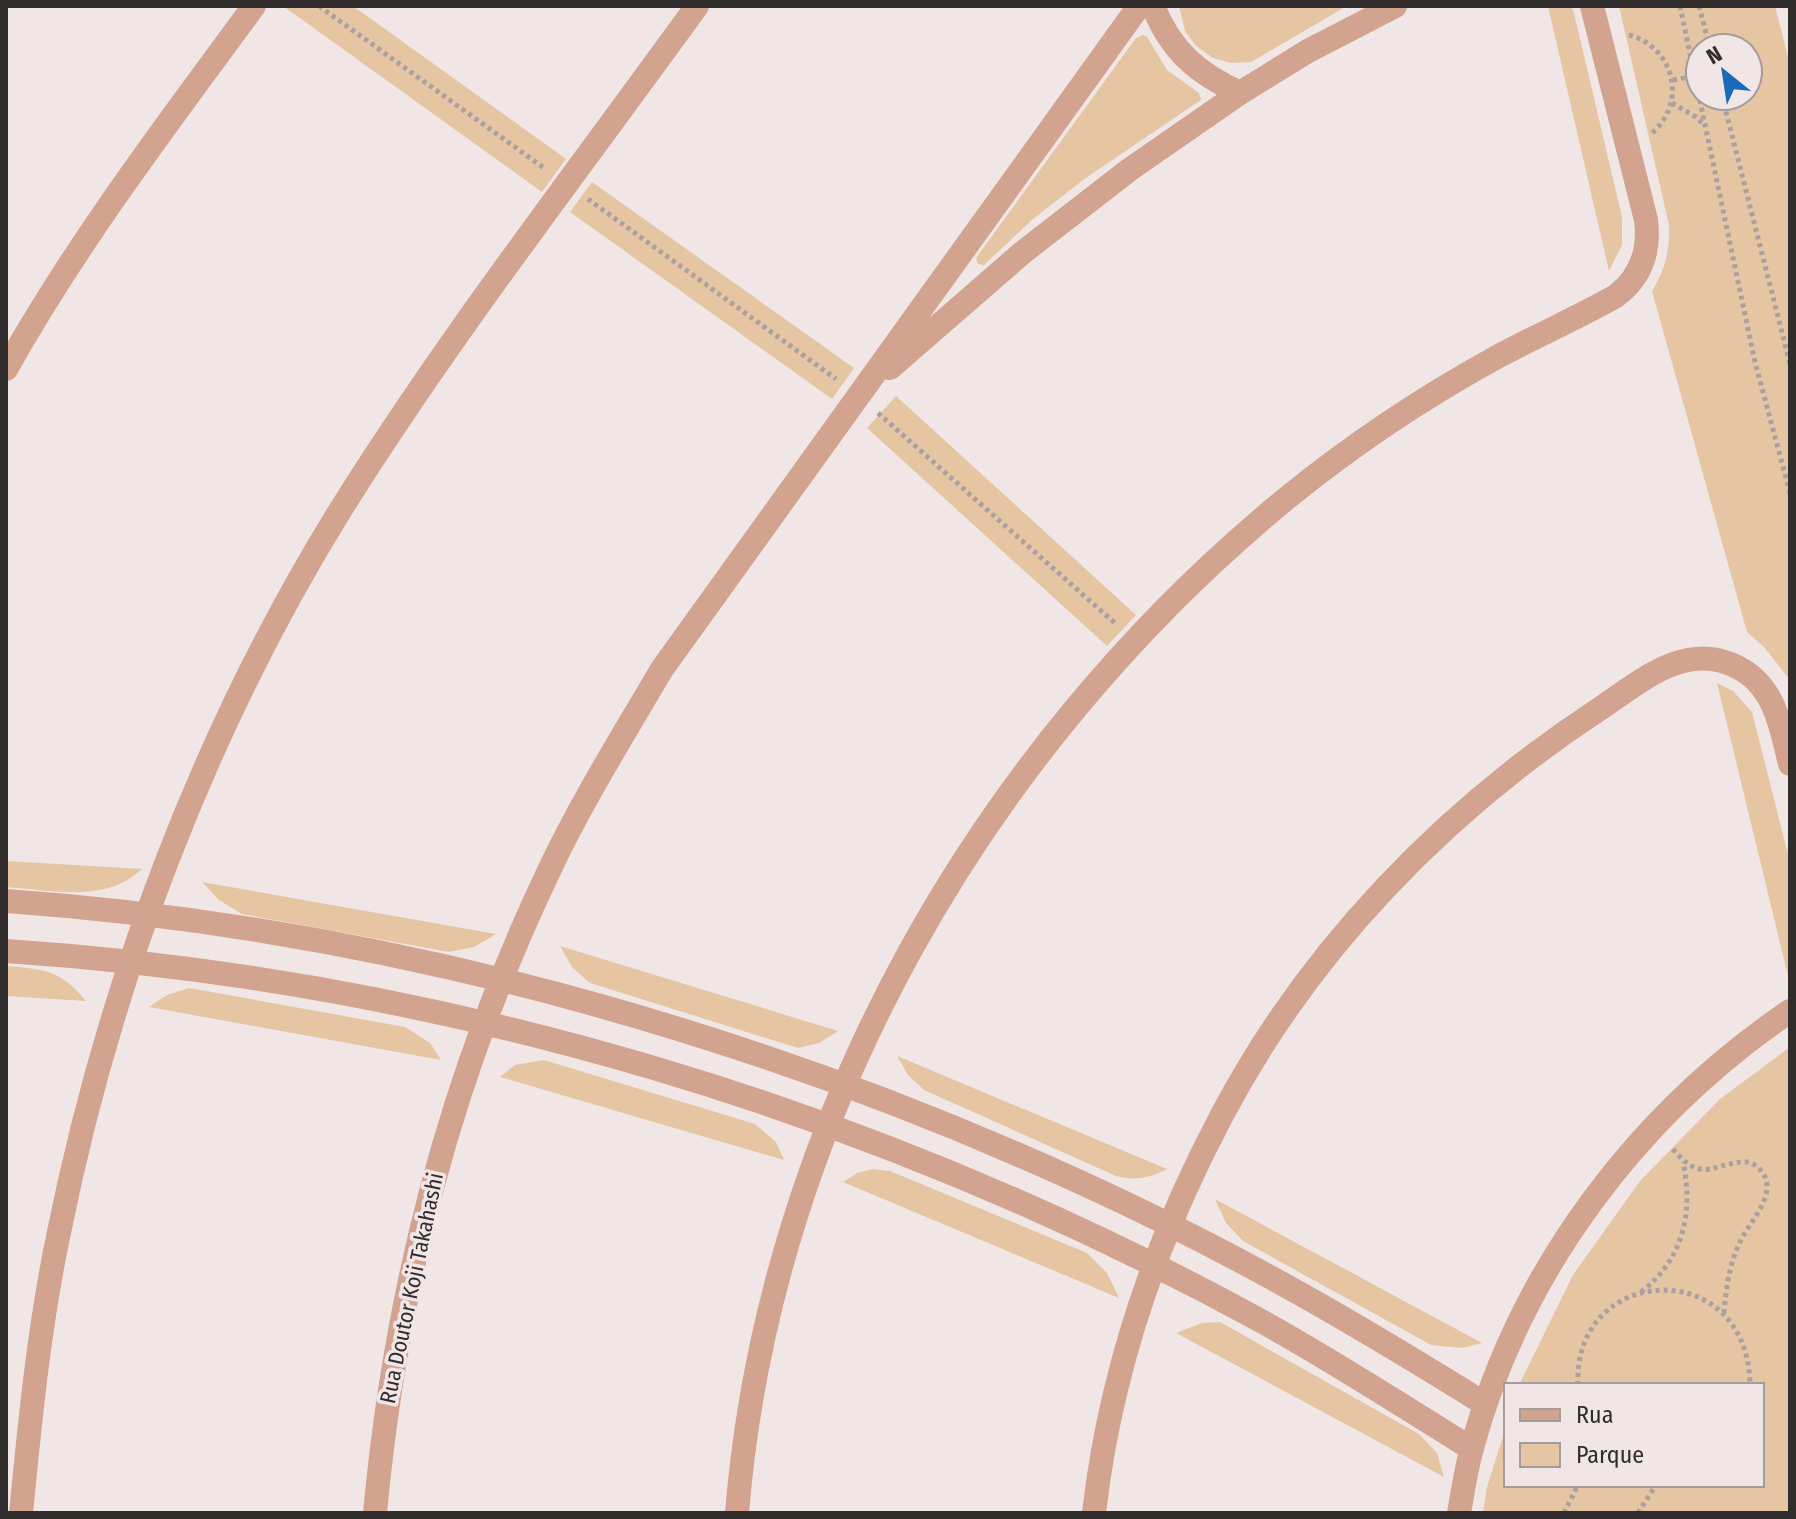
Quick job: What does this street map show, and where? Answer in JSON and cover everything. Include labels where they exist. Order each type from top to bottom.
[{"type":"street","points":[[6,369],[86,241],[148,150],[254,6]]},
{"type":"street","points":[[21,1513],[34,1379],[58,1238],[90,1099],[131,961],[203,775],[267,641],[340,511],[422,386],[697,6]]},
{"type":"street","points":[[858,395],[1139,6]]},
{"type":"street","points":[[1153,6],[1182,56],[1210,79],[1240,93]]},
{"type":"street","points":[[858,395],[1022,253],[1129,170],[1240,93],[1308,51],[1395,6]]},
{"type":"street","points":[[737,1513],[740,1476],[760,1357],[789,1239],[829,1125],[897,973],[959,866],[1029,763],[1108,667],[1195,579],[1288,497],[1388,424],[1494,358],[1605,302],[1626,288],[1641,268],[1648,232],[1592,6]]},
{"type":"street","name":"Rua Doutor Koji Takahashi","points":[[375,1513],[384,1419],[407,1284],[440,1152],[500,980],[547,873],[662,669],[858,395]]},
{"type":"street","points":[[1094,1513],[1099,1471],[1121,1367],[1169,1224],[1222,1114],[1287,1008],[1363,911],[1449,823],[1545,744],[1673,663],[1700,658],[1726,662],[1761,684],[1775,707],[1790,764]]},
{"type":"street","points":[[6,901],[266,932],[500,980],[659,1024],[845,1085],[1049,1168],[1169,1224],[1383,1340],[1485,1404]]},
{"type":"street","points":[[6,951],[131,961],[267,981],[483,1023],[690,1079],[829,1125],[943,1169],[1153,1265],[1277,1330],[1472,1449]]},
{"type":"street","points":[[1459,1513],[1485,1404],[1522,1315],[1570,1231],[1628,1153],[1696,1084],[1790,1011]]},
{"type":"path","points":[[319,6],[858,395],[1134,641]]},
{"type":"path","points":[[1680,6],[1686,32]]},
{"type":"path","points":[[1699,6],[1706,32]]},
{"type":"path","points":[[1600,36],[1624,35],[1647,42],[1659,52],[1673,80],[1672,103],[1666,118],[1655,131],[1627,145]]},
{"type":"path","points":[[1673,80],[1684,78]]},
{"type":"path","points":[[1672,103],[1696,117],[1705,127]]},
{"type":"path","points":[[1702,112],[1755,362],[1790,493]]},
{"type":"path","points":[[1726,112],[1790,364]]},
{"type":"path","points":[[1641,1293],[1657,1281],[1679,1245],[1688,1203],[1683,1161],[1706,1170],[1750,1162],[1760,1168],[1766,1177],[1766,1198],[1737,1247],[1725,1291],[1724,1314]]},
{"type":"path","points":[[1578,1383],[1577,1368],[1583,1343],[1597,1321],[1616,1303],[1641,1293],[1663,1289],[1685,1292],[1706,1301],[1724,1314],[1741,1336],[1749,1361],[1750,1383]]},
{"type":"path","points":[[1564,1513],[1577,1487]]},
{"type":"path","points":[[1638,1513],[1655,1487]]},
{"type":"green space","points":[[283,6],[353,6],[566,159],[542,192]]},
{"type":"green space","points":[[1179,6],[1347,6],[1251,62],[1231,63],[1213,58],[1196,46],[1185,31]]},
{"type":"green space","points":[[1548,6],[1571,6],[1574,13],[1622,217],[1622,245],[1609,271]]},
{"type":"green space","points":[[1619,6],[1775,6],[1790,65],[1790,680],[1764,647],[1747,632],[1652,291],[1666,260],[1669,225]]},
{"type":"green space","points":[[1143,35],[1167,70],[1199,93],[1201,100],[1087,177],[1033,219],[984,265],[978,264],[976,258],[1136,38]]},
{"type":"green space","points":[[592,182],[854,368],[832,399],[570,212]]},
{"type":"green space","points":[[896,396],[1136,615],[1107,646],[867,428]]},
{"type":"green space","points":[[1717,683],[1733,691],[1752,712],[1790,862],[1790,984]]},
{"type":"green space","points":[[6,861],[142,869],[112,887],[59,892],[6,887]]},
{"type":"green space","points":[[202,882],[496,934],[474,947],[449,952],[242,914],[219,900]]},
{"type":"green space","points":[[560,946],[838,1031],[819,1043],[798,1048],[590,983],[572,967]]},
{"type":"green space","points":[[6,966],[51,973],[68,983],[86,1001],[6,996]]},
{"type":"green space","points":[[189,988],[405,1027],[430,1043],[441,1060],[149,1007],[167,995]]},
{"type":"green space","points":[[1790,1047],[1790,1513],[1483,1513],[1487,1487],[1504,1433],[1504,1487],[1764,1487],[1764,1383],[1520,1383],[1573,1275],[1640,1181],[1720,1099]]},
{"type":"green space","points":[[897,1056],[1167,1169],[1142,1178],[1116,1176],[924,1090],[908,1075]]},
{"type":"green space","points":[[544,1060],[755,1124],[776,1142],[784,1160],[500,1077],[515,1065]]},
{"type":"green space","points":[[873,1169],[890,1171],[1087,1253],[1107,1273],[1119,1298],[843,1182],[857,1173]]},
{"type":"green space","points":[[1215,1199],[1482,1343],[1462,1348],[1431,1345],[1243,1241],[1226,1223]]},
{"type":"green space","points":[[1220,1322],[1419,1434],[1437,1453],[1444,1477],[1176,1333],[1202,1323]]}]
